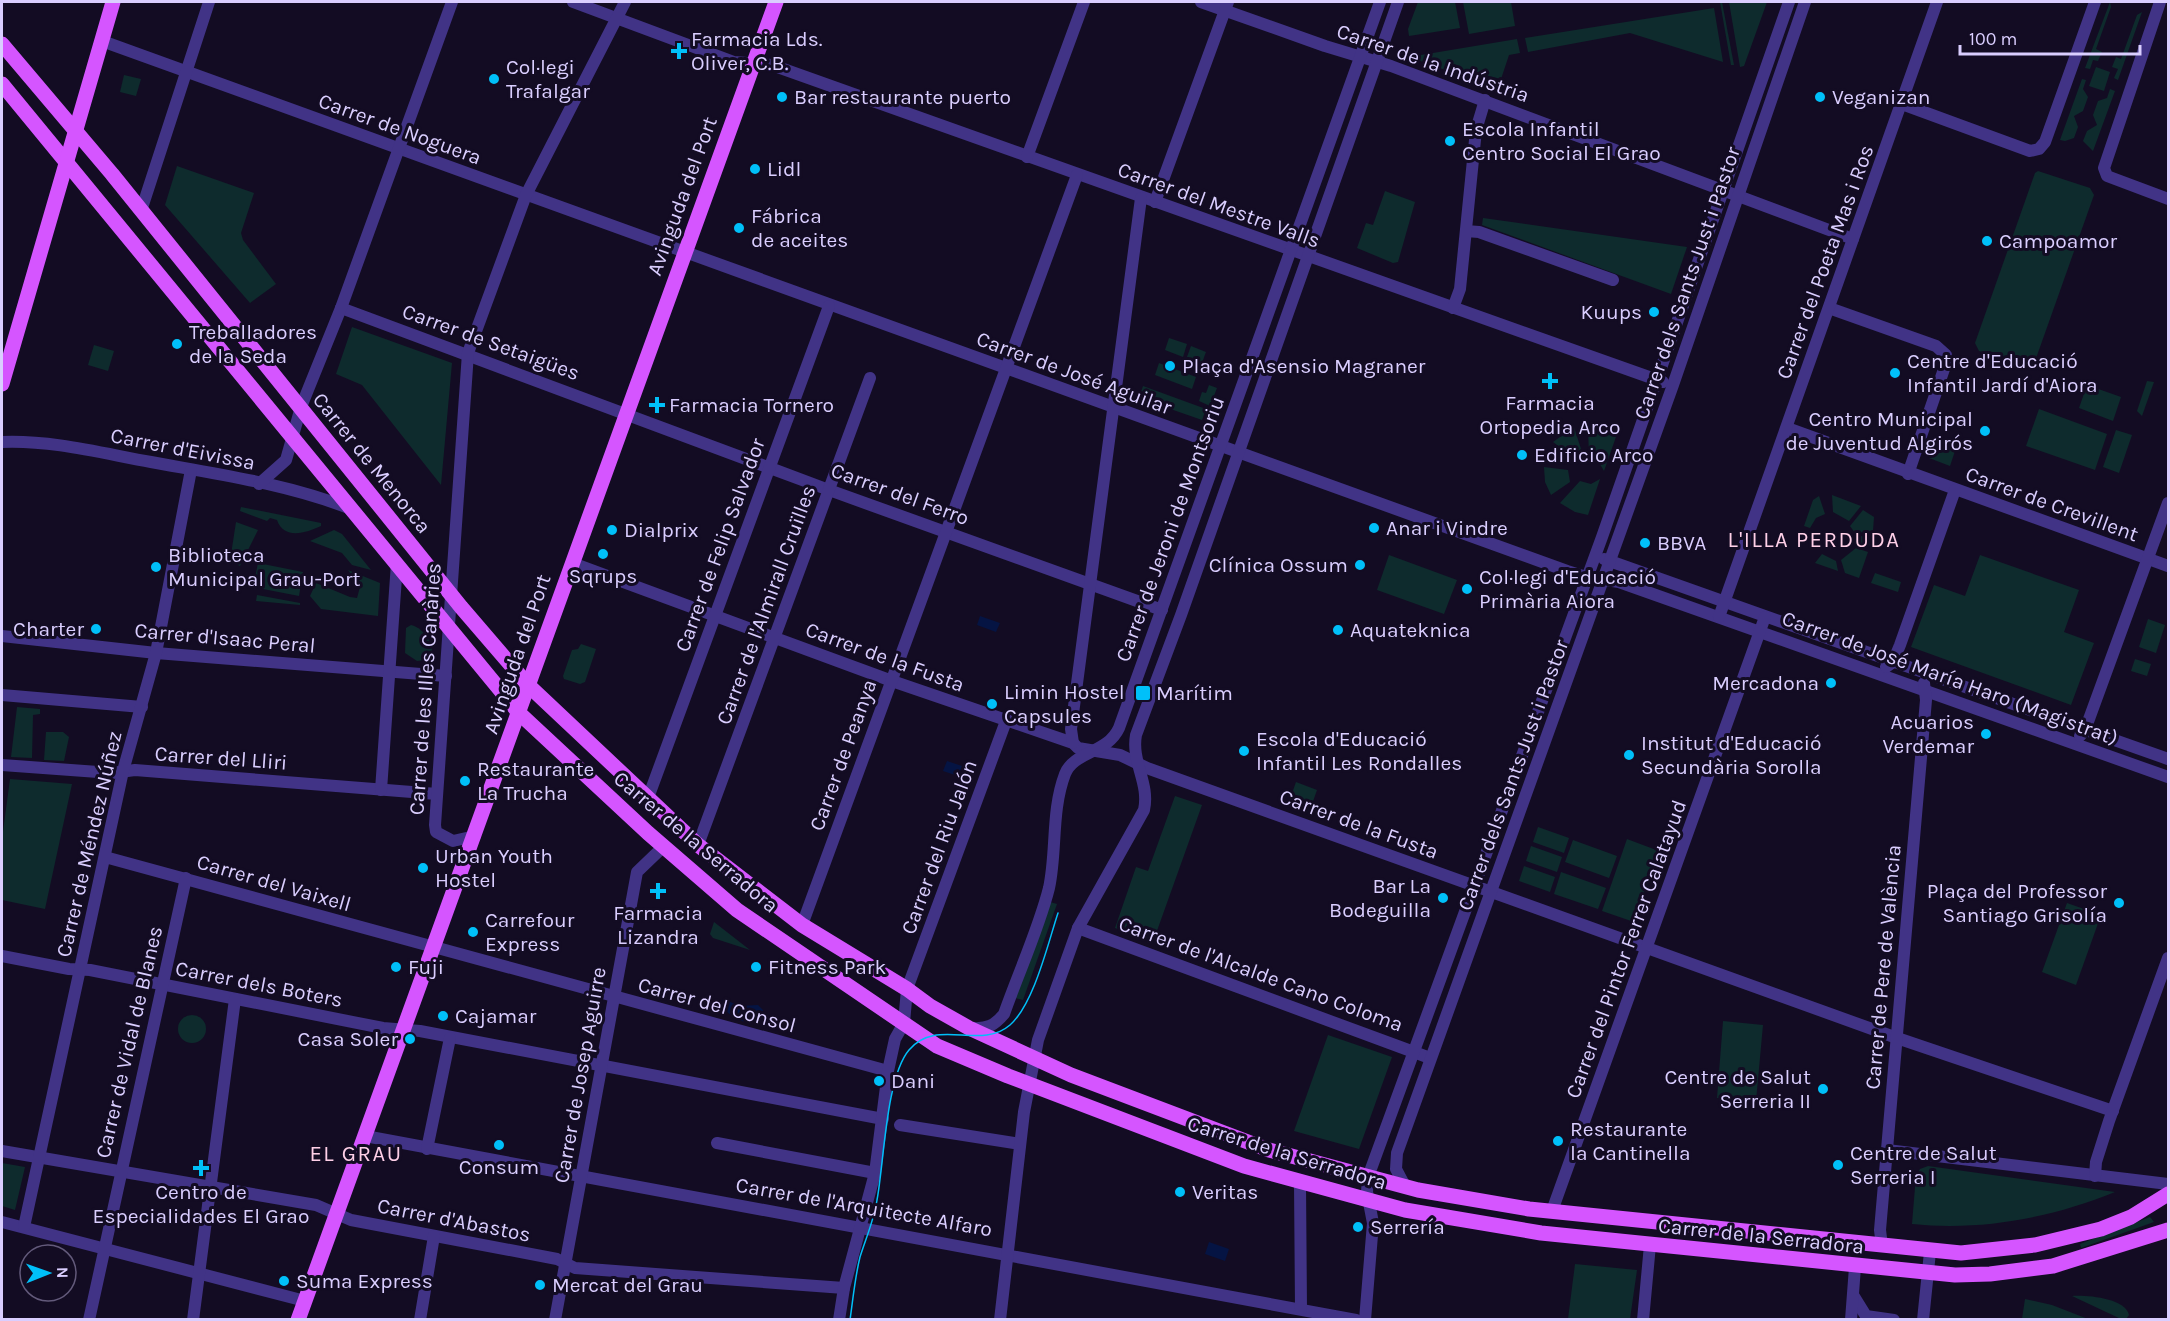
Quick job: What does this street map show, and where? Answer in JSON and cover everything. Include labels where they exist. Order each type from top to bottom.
[{"type":"main road","points":[[2,384],[113,2]]},
{"type":"main road","name":"Avinguda del Port","points":[[298,1320],[475,836],[752,62],[776,2]]},
{"type":"main road","name":"Carrer de Menorca","points":[[2,44],[302,407],[450,594],[528,686]]},
{"type":"main road","name":"Carrer de Menorca","points":[[2,84],[355,510],[519,713]]},
{"type":"main road","name":"Carrer de la Serradora","points":[[528,686],[698,845],[802,925],[907,989],[930,1006],[969,1028],[1071,1076],[1269,1150],[1405,1186],[1552,1211],[1929,1252],[1997,1251],[2068,1238],[2131,1217],[2169,1194]]},
{"type":"main road","name":"Carrer de la Serradora","points":[[519,713],[663,847],[737,910],[937,1046],[1244,1166],[1405,1210],[1530,1231],[1927,1274],[1990,1274],[2053,1266],[2169,1230]]},
{"type":"street","points":[[141,211],[209,2]]},
{"type":"street","points":[[259,484],[286,460],[302,407],[341,308],[452,2]]},
{"type":"street","name":"Carrer del Mestre Valls","points":[[573,2],[734,62],[772,65],[1289,251],[1673,385]]},
{"type":"street","name":"Carrer de les Illes Canàries","points":[[475,836],[453,841],[436,832],[450,594],[468,353],[526,195],[625,2]]},
{"type":"street","points":[[1027,157],[1084,2]]},
{"type":"street","name":"Carrer de la Indústria","points":[[1201,2],[1226,6],[1360,57],[1485,100],[1853,239]]},
{"type":"street","name":"Carrer de Jeroni de Montsoriu","points":[[969,1028],[987,1028],[996,1024],[1004,1014],[1049,888],[1059,796],[1066,771],[1081,758],[1099,751],[1115,738],[1119,729],[1380,2]]},
{"type":"street","name":"Carrer de Jeroni de Montsoriu","points":[[1000,1320],[1020,1144],[1033,1058],[1078,928],[1144,810],[1146,791],[1134,755],[1136,735],[1181,615],[1398,2]]},
{"type":"street","name":"Carrer dels Sants Just i Pastor","points":[[1368,1177],[1658,380],[1789,2]]},
{"type":"street","name":"Carrer dels Sants Just i Pastor","points":[[1405,1186],[1396,1169],[1395,1160],[1673,385],[1805,2]]},
{"type":"street","name":"Carrer del Poeta Mas i Ros","points":[[1724,602],[1937,2]]},
{"type":"street","points":[[1902,104],[2030,151],[2039,149],[2045,142],[2095,2]]},
{"type":"street","points":[[2160,2],[2104,164],[2104,172],[2107,176],[2169,199]]},
{"type":"street","points":[[1155,202],[1226,6]]},
{"type":"street","name":"Carrer de Noguera","points":[[102,41],[684,253]]},
{"type":"street","points":[[1454,308],[1460,290],[1476,130],[1485,100]]},
{"type":"street","name":"Carrer de Peanya","points":[[802,925],[1077,175]]},
{"type":"street","points":[[1073,743],[1071,729],[1088,582],[1141,198]]},
{"type":"street","points":[[1466,231],[1479,232],[1612,280]]},
{"type":"street","name":"Carrer de José Aguilar","points":[[684,253],[1586,577]]},
{"type":"street","name":"Carrer de Felip Salvador","points":[[648,798],[829,306]]},
{"type":"street","name":"Carrer de Setaigües","points":[[341,308],[626,413]]},
{"type":"street","points":[[1829,308],[1942,349],[1946,362],[1908,474]]},
{"type":"street","name":"Carrer de l'Almirall Cruïlles","points":[[698,845],[870,378]]},
{"type":"street","name":"Carrer del Ferro","points":[[626,413],[829,490],[1162,610]]},
{"type":"street","name":"Carrer de Crevillent","points":[[1787,428],[1908,474],[2169,566]]},
{"type":"street","name":"Carrer d'Eivissa","points":[[2,442],[35,441],[191,470],[318,496],[355,510]]},
{"type":"street","name":"Carrer de Méndez Núñez","points":[[24,1227],[123,771],[156,652],[191,470]]},
{"type":"street","points":[[1872,671],[1886,668],[1893,662],[1955,490]]},
{"type":"street","points":[[2064,739],[2080,736],[2085,730],[2169,503]]},
{"type":"street","name":"Carrer de José María Haro (Magistrat)","points":[[1595,555],[2169,759]]},
{"type":"street","points":[[381,790],[397,563]]},
{"type":"street","name":"Carrer de la Fusta","points":[[572,563],[892,681],[1073,743],[1078,748],[1120,755],[1474,886],[1897,1038],[2113,1112]]},
{"type":"street","name":"Carrer de José María Haro (Magistrat)","points":[[1586,577],[1619,582],[2169,777]]},
{"type":"street","points":[[1719,617],[1724,602]]},
{"type":"street","name":"Carrer del Pintor Ferrer Calatayud","points":[[1552,1211],[1765,617]]},
{"type":"street","name":"Carrer d'Isaac Peral","points":[[2,636],[156,652],[446,676]]},
{"type":"street","points":[[1918,671],[1926,690]]},
{"type":"street","name":"Carrer de Pere de València","points":[[1882,1246],[1880,1230],[1926,690]]},
{"type":"street","points":[[2,695],[142,707]]},
{"type":"street","name":"Carrer del Riu Jalón","points":[[839,1320],[844,1288],[875,1173],[888,1071],[894,1039],[904,1023],[907,989],[1006,721]]},
{"type":"street","name":"Carrer del Lliri","points":[[2,765],[112,773],[123,771],[437,794]]},
{"type":"street","name":"Carrer de Josep Aguirre","points":[[555,1320],[637,872],[663,847]]},
{"type":"street","name":"Carrer del Vaixell","points":[[105,857],[433,947]]},
{"type":"street","name":"Carrer de Vidal de Blanes","points":[[89,1320],[186,878]]},
{"type":"street","name":"Carrer de l'Alcalde Cano Coloma","points":[[1078,928],[1430,1058]]},
{"type":"street","name":"Carrer del Consol","points":[[433,947],[888,1071]]},
{"type":"street","name":"Carrer dels Boters","points":[[2,956],[883,1119]]},
{"type":"street","points":[[2095,1176],[2096,1162],[2169,958]]},
{"type":"street","points":[[193,1320],[235,999]]},
{"type":"street","points":[[427,1149],[450,1038]]},
{"type":"street","points":[[900,1125],[1020,1144]]},
{"type":"street","name":"Carrer de l'Arquitecte Alfaro","points":[[365,1136],[1356,1320]]},
{"type":"street","points":[[717,1143],[875,1173]]},
{"type":"street","points":[[1887,1150],[2169,1184]]},
{"type":"street","name":"Carrer d'Abastos","points":[[2,1151],[316,1205],[351,1220],[557,1259],[575,1268],[844,1288]]},
{"type":"street","points":[[1365,1320],[1373,1223],[1367,1192],[1368,1177]]},
{"type":"street","points":[[1300,1182],[1300,1308]]},
{"type":"street","points":[[2,1222],[305,1300]]},
{"type":"street","points":[[420,1320],[434,1236]]},
{"type":"street","points":[[1643,1320],[1650,1245]]},
{"type":"street","points":[[1923,1320],[1929,1252]]},
{"type":"street","points":[[1851,1320],[1855,1267]]},
{"type":"street","points":[[1853,1295],[1866,1316],[1894,1320]]},
{"type":"green space","points":[[1418,2],[1455,2],[1460,28],[1409,36],[1408,29]]},
{"type":"green space","points":[[1463,2],[1511,2],[1515,26],[1469,34]]},
{"type":"green space","points":[[1720,2],[1722,2],[1734,65],[1731,65]]},
{"type":"green space","points":[[1729,2],[1767,2],[1744,66],[1740,67]]},
{"type":"green space","points":[[2110,2],[2111,7],[2096,49],[2102,52],[2098,61],[2093,60],[2090,69],[2085,68]]},
{"type":"green space","points":[[1714,8],[1723,62],[1630,33],[1528,52],[1525,38]]},
{"type":"green space","points":[[2142,12],[2118,80],[2114,78],[2118,69],[2112,67],[2116,57],[2121,59],[2137,15]]},
{"type":"green space","points":[[1517,39],[1520,53],[1509,55],[1501,79],[1485,75],[1482,83],[1409,57]]},
{"type":"green space","points":[[2096,67],[2110,72],[2104,91],[2089,86]]},
{"type":"green space","points":[[124,75],[141,79],[136,96],[120,92]]},
{"type":"green space","points":[[2082,79],[2086,80],[2083,89],[2088,97],[2083,111],[2074,116],[2078,127],[2074,138],[2060,140]]},
{"type":"green space","points":[[2110,89],[2115,91],[2093,151],[2083,141],[2087,131],[2097,125],[2093,115],[2098,101],[2107,98]]},
{"type":"green space","points":[[177,166],[254,193],[241,233],[243,240],[276,284],[250,303],[165,205]]},
{"type":"green space","points":[[2038,171],[2090,188],[2094,195],[2034,364],[2025,367],[1979,351],[1975,343],[2035,173]]},
{"type":"green space","points":[[1385,191],[1415,202],[1398,262],[1393,263],[1357,248],[1366,223],[1373,225]]},
{"type":"green space","points":[[1483,218],[1687,247],[1671,294],[1482,225]]},
{"type":"green space","points":[[352,327],[452,363],[441,485],[362,385],[336,374]]},
{"type":"green space","points":[[1169,338],[1187,344],[1183,357],[1165,350]]},
{"type":"green space","points":[[94,345],[114,351],[108,371],[88,365]]},
{"type":"green space","points":[[1191,346],[1206,352],[1199,371],[1184,365]]},
{"type":"green space","points":[[1159,363],[1196,377],[1192,389],[1155,375]]},
{"type":"green space","points":[[2147,381],[2154,382],[2142,416],[2137,411]]},
{"type":"green space","points":[[1209,385],[1217,388],[1210,406],[1199,401],[1202,392],[1206,393]]},
{"type":"green space","points":[[2087,385],[2121,397],[2113,421],[2079,408]]},
{"type":"green space","points":[[1143,386],[1206,409],[1202,420],[1139,398]]},
{"type":"green space","points":[[2039,409],[2107,434],[2095,470],[2026,446]]},
{"type":"green space","points":[[1574,427],[1581,449],[1572,456],[1553,442]]},
{"type":"green space","points":[[1588,427],[1605,429],[1617,434],[1604,471],[1597,459],[1589,457]]},
{"type":"green space","points":[[2116,430],[2132,435],[2119,473],[2103,467]]},
{"type":"green space","points":[[1936,438],[1957,445],[1950,466],[1929,458]]},
{"type":"green space","points":[[1544,467],[1568,470],[1570,482],[1551,495],[1545,482]]},
{"type":"green space","points":[[1600,479],[1588,515],[1575,512],[1560,503],[1580,481],[1591,484]]},
{"type":"green space","points":[[1832,495],[1861,506],[1849,521],[1833,512]]},
{"type":"green space","points":[[1819,496],[1825,514],[1816,518],[1810,528],[1804,526],[1813,500]]},
{"type":"green space","points":[[241,507],[321,523],[321,526],[309,531],[290,533],[280,526],[277,520],[270,518],[267,521],[240,511]]},
{"type":"green space","points":[[1863,510],[1874,517],[1873,531],[1855,533],[1850,526]]},
{"type":"green space","points":[[236,522],[258,530],[240,566],[230,561]]},
{"type":"green space","points":[[334,530],[342,534],[371,570],[352,565],[342,553],[310,541]]},
{"type":"green space","points":[[1875,534],[1871,546],[1857,542],[1856,537]]},
{"type":"green space","points":[[1856,548],[1868,552],[1859,578],[1845,573],[1841,560]]},
{"type":"green space","points":[[1822,554],[1836,561],[1838,571],[1815,563]]},
{"type":"green space","points":[[1389,555],[1457,580],[1444,614],[1377,590]]},
{"type":"green space","points":[[1980,555],[2079,590],[2064,632],[2094,643],[2071,705],[1911,647],[1934,585],[1965,596]]},
{"type":"green space","points":[[258,563],[303,572],[299,596],[253,587]]},
{"type":"green space","points":[[348,570],[380,583],[378,616],[321,609],[310,596],[316,583],[357,598],[360,587]]},
{"type":"green space","points":[[1875,573],[1901,582],[1898,592],[1871,583]]},
{"type":"green space","points":[[257,595],[300,603],[300,605],[256,601]]},
{"type":"green space","points":[[2148,619],[2165,625],[2156,653],[2139,647]]},
{"type":"green space","points":[[411,625],[422,631],[428,638],[432,651],[426,660],[417,661],[405,653],[406,628]]},
{"type":"green space","points":[[581,644],[596,649],[585,682],[580,684],[564,679],[563,676],[572,650],[578,649]]},
{"type":"green space","points":[[2135,659],[2151,664],[2147,676],[2131,671]]},
{"type":"green space","points":[[17,707],[40,709],[40,714],[33,715],[32,758],[11,757]]},
{"type":"green space","points":[[46,732],[63,732],[69,737],[64,761],[44,760]]},
{"type":"green space","points":[[10,779],[72,784],[45,909],[2,900],[2,839]]},
{"type":"green space","points":[[1296,782],[1317,790],[1309,813],[1288,805]]},
{"type":"green space","points":[[1175,796],[1202,805],[1153,942],[1115,928],[1136,867],[1148,871]]},
{"type":"green space","points":[[1538,827],[1569,838],[1564,853],[1533,842]]},
{"type":"green space","points":[[1627,839],[1659,851],[1634,922],[1602,911]]},
{"type":"green space","points":[[1573,840],[1617,856],[1609,878],[1565,862]]},
{"type":"green space","points":[[1531,846],[1562,857],[1557,872],[1526,861]]},
{"type":"green space","points":[[1524,866],[1555,877],[1550,892],[1519,881]]},
{"type":"green space","points":[[1561,872],[1606,888],[1598,909],[1554,894]]},
{"type":"green space","points":[[1050,902],[1057,904],[1023,1000],[1015,998]]},
{"type":"green space","points":[[2067,903],[2101,915],[2076,985],[2042,972]]},
{"type":"green space","points":[[714,922],[750,950],[713,938],[710,934]]},
{"type":"green space","points":[[192,1015],[202,1019],[206,1029],[202,1039],[192,1043],[182,1039],[178,1029],[182,1019]]},
{"type":"green space","points":[[1723,1021],[1763,1025],[1756,1101],[1717,1098]]},
{"type":"green space","points":[[1328,1035],[1392,1057],[1359,1149],[1294,1131]]},
{"type":"green space","points":[[2,1163],[25,1167],[15,1210],[2,1206]]},
{"type":"green space","points":[[1928,1166],[2115,1192],[2066,1209],[2016,1220],[1964,1226],[1912,1224],[1916,1175],[1920,1169]]},
{"type":"green space","points":[[2150,1217],[2154,1222],[2081,1248],[2080,1244]]},
{"type":"green space","points":[[1575,1264],[1637,1270],[1630,1319],[1568,1319]]},
{"type":"green space","points":[[2072,1296],[2096,1297],[2113,1301],[2126,1309],[2129,1315],[2126,1319],[2121,1319]]},
{"type":"green space","points":[[2025,1299],[2052,1305],[2088,1319],[2022,1319]]},
{"type":"shaded area","points":[[980,616],[1000,623],[996,632],[977,625]]},
{"type":"shaded area","points":[[947,761],[962,766],[958,776],[943,771]]},
{"type":"shaded area","points":[[723,999],[740,1006],[758,1005],[763,1010],[762,1018],[751,1023],[740,1020],[721,1006]]},
{"type":"shaded area","points":[[1209,1242],[1229,1249],[1225,1261],[1205,1254]]},
{"type":"tram line","points":[[850,1320],[858,1265],[876,1207],[887,1121],[895,1080],[901,1063],[909,1050],[920,1041],[932,1036],[986,1035],[998,1032],[1010,1025],[1019,1015],[1033,988],[1058,913]]},
{"type":"place","name":"Farmacia Lds. Oliver, C.B.","points":[[679,51]]},
{"type":"place","name":"Col·legi Trafalgar","points":[[494,79]]},
{"type":"place","name":"Bar restaurante puerto","points":[[782,97]]},
{"type":"place","name":"Veganizan","points":[[1820,97]]},
{"type":"place","name":"Escola Infantil Centro Social El Grao","points":[[1450,141]]},
{"type":"place","name":"Lidl","points":[[755,169]]},
{"type":"place","name":"Fábrica de aceites","points":[[739,228]]},
{"type":"place","name":"Campoamor","points":[[1987,241]]},
{"type":"place","name":"Kuups","points":[[1654,312]]},
{"type":"place","name":"Treballadores de la Seda","points":[[177,344]]},
{"type":"place","name":"Plaça d'Asensio Magraner","points":[[1170,366]]},
{"type":"place","name":"Centre d'Educació Infantil Jardí d'Aiora","points":[[1895,373]]},
{"type":"place","name":"Farmacia Ortopedia Arco","points":[[1550,381]]},
{"type":"place","name":"Farmacia Tornero","points":[[657,405]]},
{"type":"place","name":"Centro Municipal de Juventud Algirós","points":[[1985,431]]},
{"type":"place","name":"Edificio Arco","points":[[1522,455]]},
{"type":"place","name":"Anar i Vindre","points":[[1374,528]]},
{"type":"place","name":"Dialprix","points":[[612,530]]},
{"type":"place","name":"BBVA","points":[[1645,543]]},
{"type":"place","name":"Sqrups","points":[[603,554]]},
{"type":"place","name":"Clínica Ossum","points":[[1360,565]]},
{"type":"place","name":"Biblioteca Municipal Grau-Port","points":[[156,567]]},
{"type":"place","name":"Col·legi d'Educació Primària Aiora","points":[[1467,589]]},
{"type":"place","name":"Charter","points":[[96,629]]},
{"type":"place","name":"Aquateknica","points":[[1338,630]]},
{"type":"place","name":"Mercadona","points":[[1831,683]]},
{"type":"place","name":"Marítim","points":[[1143,693]]},
{"type":"place","name":"Limin Hostel Capsules","points":[[992,704]]},
{"type":"place","name":"Acuarios Verdemar","points":[[1986,734]]},
{"type":"place","name":"Escola d'Educació Infantil Les Rondalles","points":[[1244,751]]},
{"type":"place","name":"Institut d'Educació Secundària Sorolla","points":[[1629,755]]},
{"type":"place","name":"Restaurante La Trucha","points":[[465,781]]},
{"type":"place","name":"Urban Youth Hostel","points":[[423,868]]},
{"type":"place","name":"Farmacia Lizandra","points":[[658,891]]},
{"type":"place","name":"Bar La Bodeguilla","points":[[1443,898]]},
{"type":"place","name":"Plaça del Professor Santiago Grisolía","points":[[2119,903]]},
{"type":"place","name":"Carrefour Express","points":[[473,932]]},
{"type":"place","name":"Fuji","points":[[396,967]]},
{"type":"place","name":"Fitness Park","points":[[756,967]]},
{"type":"place","name":"Cajamar","points":[[443,1016]]},
{"type":"place","name":"Casa Soler","points":[[410,1039]]},
{"type":"place","name":"Dani","points":[[879,1081]]},
{"type":"place","name":"Centre de Salut Serreria II","points":[[1823,1089]]},
{"type":"place","name":"Restaurante la Cantinella","points":[[1558,1141]]},
{"type":"place","name":"Consum","points":[[499,1145]]},
{"type":"place","name":"Centre de Salut Serreria I","points":[[1838,1165]]},
{"type":"place","name":"Centro de Especialidades El Grao","points":[[201,1168]]},
{"type":"place","name":"Veritas","points":[[1180,1192]]},
{"type":"place","name":"Serrería","points":[[1358,1227]]},
{"type":"place","name":"Suma Express","points":[[284,1281]]},
{"type":"place","name":"Mercat del Grau","points":[[540,1285]]},
{"type":"district","name":"L'ILLA PERDUDA","points":[[1814,540]]},
{"type":"district","name":"EL GRAU","points":[[356,1154]]}]
